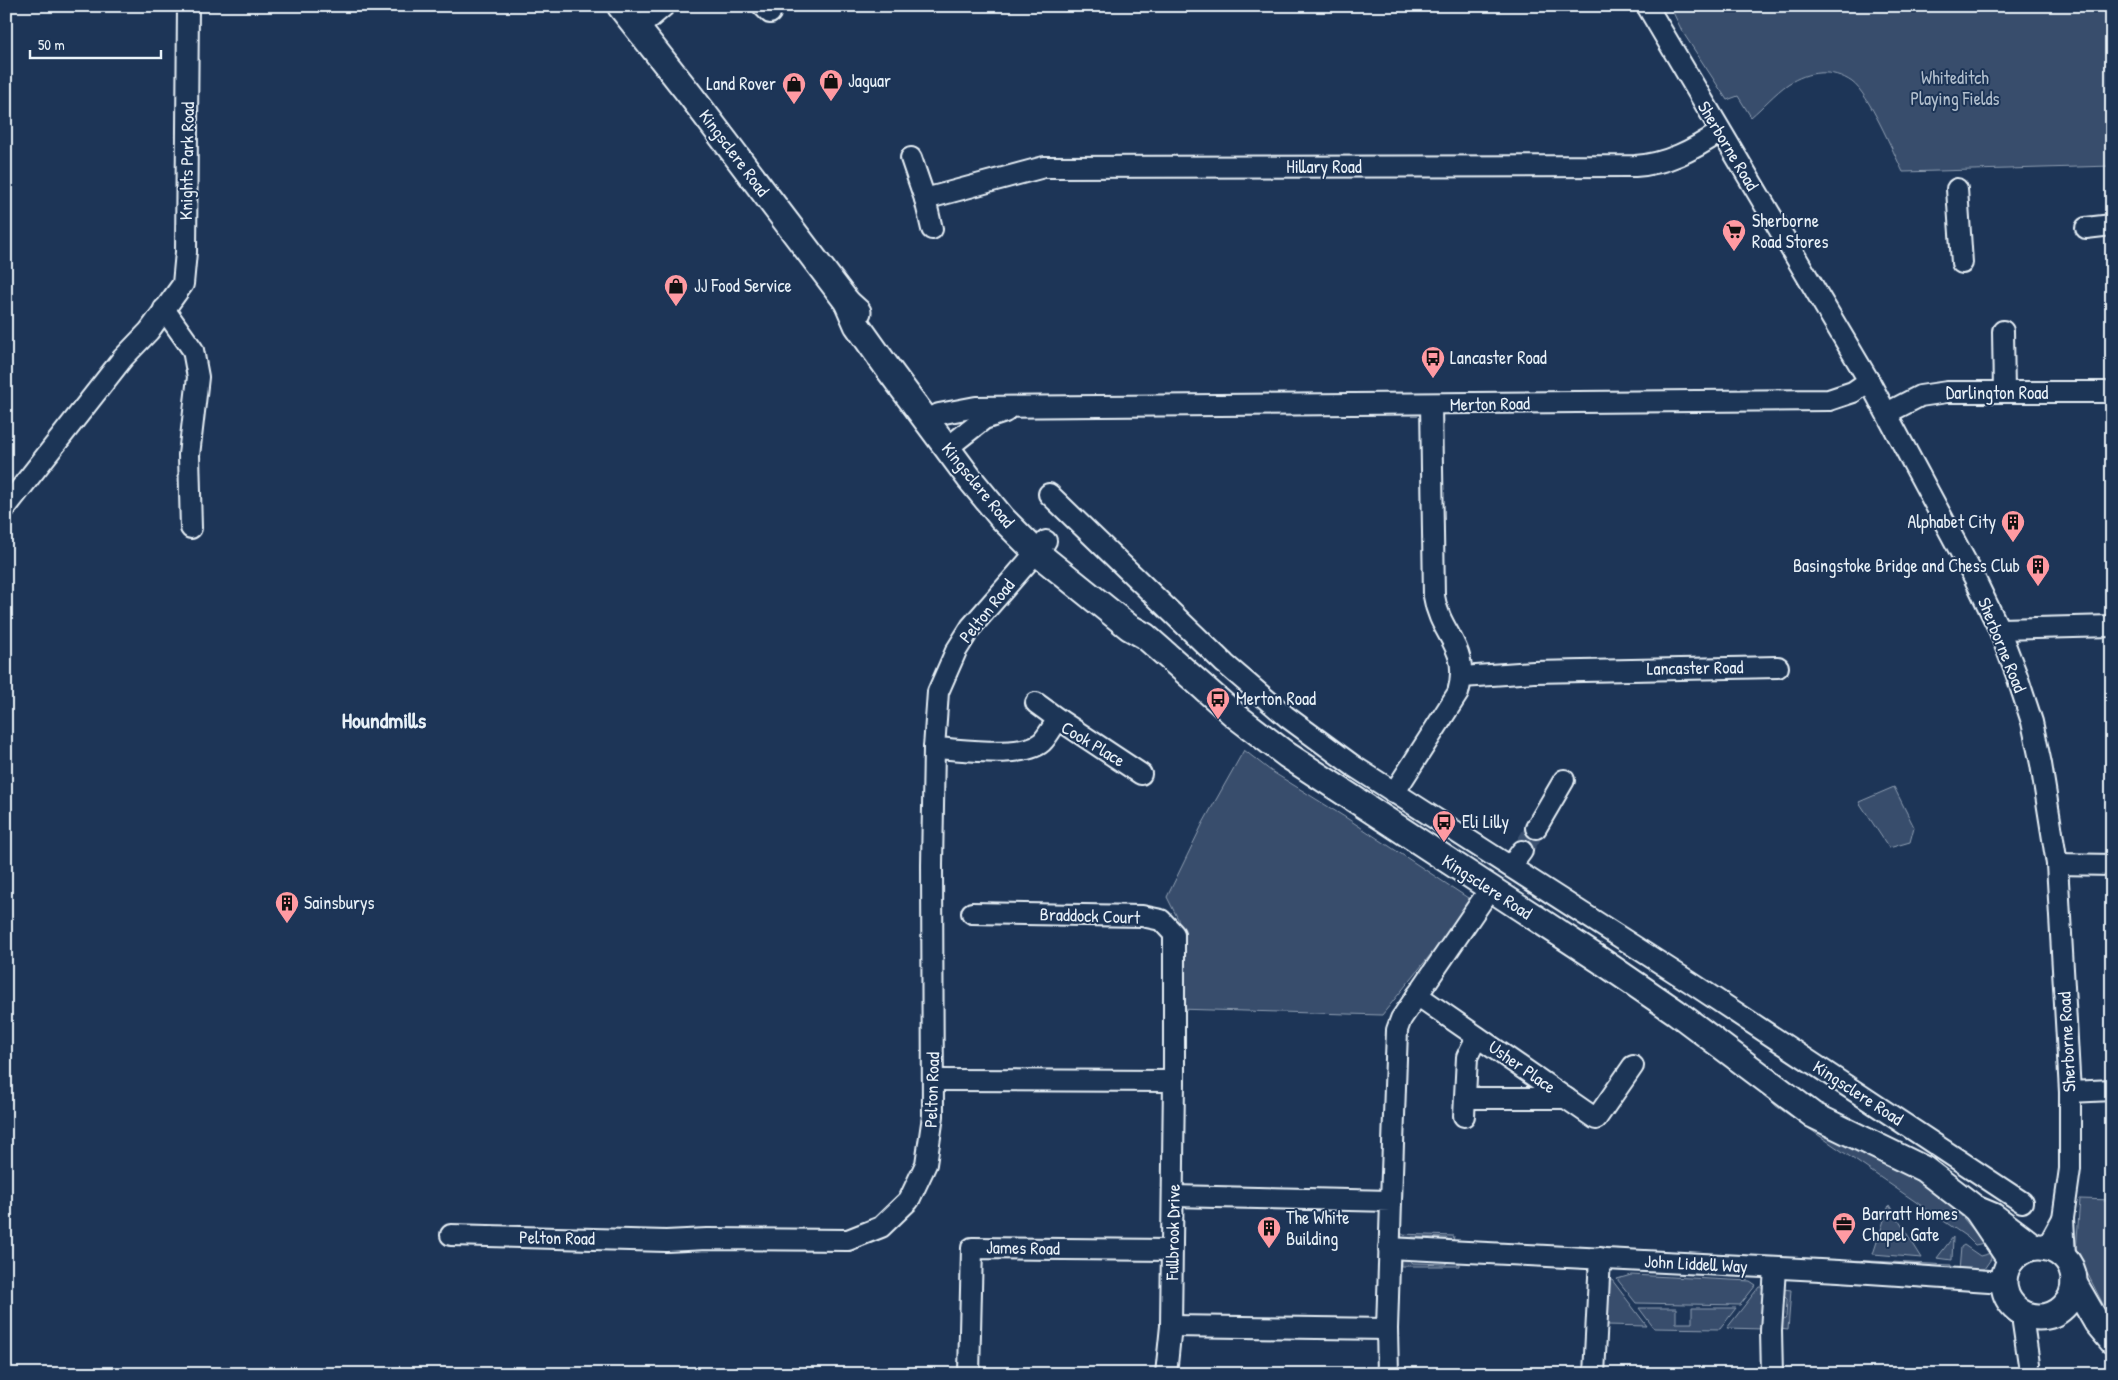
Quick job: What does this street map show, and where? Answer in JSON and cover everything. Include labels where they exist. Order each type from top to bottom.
[{"type":"street","name":"Knights Park Road","points":[[6,507],[123,358],[149,331],[183,284],[186,252],[188,6]]},
{"type":"street","name":"Kingsclere Road","points":[[620,6],[691,96],[846,302],[866,320],[952,444],[999,493],[1041,547],[1093,577],[1136,620],[1145,636],[1204,689],[1287,755],[1676,1012],[1813,1115],[1924,1169],[1976,1209],[1993,1216],[2049,1250],[2074,1283],[2104,1332]]},
{"type":"street","points":[[638,28],[664,6]]},
{"type":"street","name":"Sherborne Road","points":[[1647,6],[1887,413],[1999,629],[2032,722],[2041,764],[2057,864],[2070,1092],[2070,1169],[2064,1218],[2049,1250]]},
{"type":"street","name":"Hillary Road","points":[[925,199],[1044,167],[1648,165],[1665,161],[1694,149],[1720,132]]},
{"type":"street","points":[[911,158],[925,199],[932,229]]},
{"type":"street","points":[[1957,189],[1962,263]]},
{"type":"street","points":[[2086,228],[2112,225]]},
{"type":"street","points":[[164,309],[194,350],[198,377],[189,455],[191,528]]},
{"type":"street","points":[[2003,330],[2004,392]]},
{"type":"street","name":"Merton Road","points":[[933,418],[976,407],[1829,400],[1853,392],[1869,381]]},
{"type":"street","name":"Darlington Road","points":[[1887,413],[1920,396],[1947,392],[2112,392]]},
{"type":"street","points":[[1394,793],[1458,693],[1462,677],[1462,663],[1436,608],[1434,596],[1431,404]]},
{"type":"street","name":"Merton Road","points":[[952,444],[984,419],[1017,408]]},
{"type":"street","name":"Kingsclere Road","points":[[1049,494],[1225,664],[1287,717],[1394,793],[1517,858],[1693,984],[2022,1202]]},
{"type":"street","name":"Pelton Road","points":[[451,1235],[666,1241],[707,1239],[848,1240],[881,1227],[910,1200],[926,1164],[933,1116],[935,1080],[932,865],[934,748],[938,692],[956,651],[971,627],[1041,547]]},
{"type":"street","points":[[1999,629],[2112,626]]},
{"type":"street","points":[[1204,689],[1225,664]]},
{"type":"street","name":"Lancaster Road","points":[[1462,677],[1526,672],[1778,667]]},
{"type":"street","points":[[1036,702],[1058,719]]},
{"type":"street","name":"Cook Place","points":[[934,748],[1008,752],[1028,749],[1042,742],[1058,719],[1141,774]]},
{"type":"street","points":[[1536,828],[1562,779]]},
{"type":"street","points":[[2057,864],[2112,865]]},
{"type":"street","points":[[1388,1374],[1388,1248],[1397,1030],[1401,1019],[1490,889]]},
{"type":"street","name":"Braddock Court","points":[[972,913],[1142,916],[1161,920],[1174,934],[1174,1081]]},
{"type":"street","points":[[1676,1012],[1693,984]]},
{"type":"street","name":"Usher Place","points":[[1417,995],[1596,1119],[1633,1066]]},
{"type":"street","name":"Usher Place","points":[[1478,1036],[1467,1057],[1465,1107],[1566,1098]]},
{"type":"street","points":[[935,1080],[1174,1081]]},
{"type":"street","name":"Fullbrook Drive","points":[[1166,1374],[1171,1326],[1174,1081]]},
{"type":"street","points":[[2070,1092],[2112,1090]]},
{"type":"street","points":[[1174,1196],[1391,1201]]},
{"type":"street","name":"Kingsclere Road","points":[[1976,1209],[2007,1271],[2010,1302],[2025,1315]]},
{"type":"street","name":"James Road","points":[[969,1374],[972,1248],[1171,1250]]},
{"type":"street","name":"John Liddell Way","points":[[1388,1248],[1775,1268],[2007,1271]]},
{"type":"street","points":[[2007,1271],[2019,1253],[2049,1250]]},
{"type":"street","points":[[1594,1374],[1600,1258]]},
{"type":"street","points":[[1772,1374],[1771,1331],[1775,1268]]},
{"type":"street","points":[[2029,1364],[2023,1323],[2025,1315],[2043,1318],[2061,1310],[2072,1296],[2074,1283]]},
{"type":"street","points":[[2061,1310],[2104,1332]]},
{"type":"street","points":[[1171,1326],[1387,1329]]},
{"type":"green space","name":"Whiteditch Playing Fields","points":[[1670,6],[2112,6],[2112,166],[1903,172],[1873,110],[1859,88],[1844,78],[1828,73],[1804,76],[1788,84],[1751,117],[1738,96],[1727,100],[1682,31]]},
{"type":"green space","points":[[1244,750],[1271,771],[1348,819],[1468,898],[1472,903],[1382,1015],[1177,1009],[1178,919],[1167,897],[1203,823]]},
{"type":"green space","points":[[1894,787],[1914,827],[1910,842],[1889,848],[1859,802]]},
{"type":"green space","points":[[1769,1094],[1905,1172],[1959,1213],[1984,1243],[1975,1245],[1967,1237],[1776,1106],[1766,1096]]},
{"type":"green space","points":[[2080,1199],[2112,1200],[2112,1322],[2076,1251]]},
{"type":"green space","points":[[1889,1205],[1922,1258],[1873,1254]]},
{"type":"green space","points":[[1401,1234],[1454,1236],[1453,1242],[1446,1238],[1412,1237],[1410,1240],[1401,1240]]},
{"type":"green space","points":[[1953,1237],[1952,1260],[1937,1258]]},
{"type":"green space","points":[[1964,1245],[1980,1256],[1991,1253],[1991,1259],[1984,1269],[1959,1271],[1961,1247]]},
{"type":"green space","points":[[1401,1259],[1408,1259],[1413,1263],[1446,1264],[1450,1259],[1459,1260],[1459,1266],[1401,1266]]},
{"type":"green space","points":[[1851,1260],[1951,1265],[1951,1271],[1927,1271],[1921,1265],[1890,1264],[1885,1269],[1870,1268],[1864,1262]]},
{"type":"green space","points":[[1631,1275],[1750,1281],[1756,1285],[1740,1305],[1636,1303],[1617,1279]]},
{"type":"green space","points":[[1609,1280],[1612,1280],[1647,1326],[1607,1325]]},
{"type":"green space","points":[[1759,1287],[1766,1287],[1763,1329],[1727,1328]]},
{"type":"green space","points":[[1783,1289],[1791,1290],[1788,1330],[1780,1329],[1780,1322],[1786,1317],[1787,1299],[1782,1294]]},
{"type":"green space","points":[[1639,1308],[1676,1308],[1676,1323],[1692,1323],[1692,1308],[1736,1308],[1720,1329],[1654,1328]]},
{"type":"tunnel","points":[[1522,851],[1536,828]]},
{"type":"place","name":"Jaguar","points":[[831,102]]},
{"type":"place","name":"Land Rover","points":[[794,105]]},
{"type":"place","name":"Sherborne Road Stores","points":[[1734,252]]},
{"type":"place","name":"JJ Food Service","points":[[676,307]]},
{"type":"place","name":"Lancaster Road","points":[[1433,379]]},
{"type":"place","name":"Alphabet City","points":[[2013,543]]},
{"type":"place","name":"Basingstoke Bridge and Chess Club","points":[[2038,587]]},
{"type":"place","name":"Merton Road","points":[[1218,720]]},
{"type":"place","name":"Eli Lilly","points":[[1444,843]]},
{"type":"place","name":"Sainsburys","points":[[287,924]]},
{"type":"place","name":"Barratt Homes Chapel Gate","points":[[1844,1245]]},
{"type":"place","name":"The White Building","points":[[1269,1249]]},
{"type":"district","name":"Houndmills","points":[[384,720]]}]
